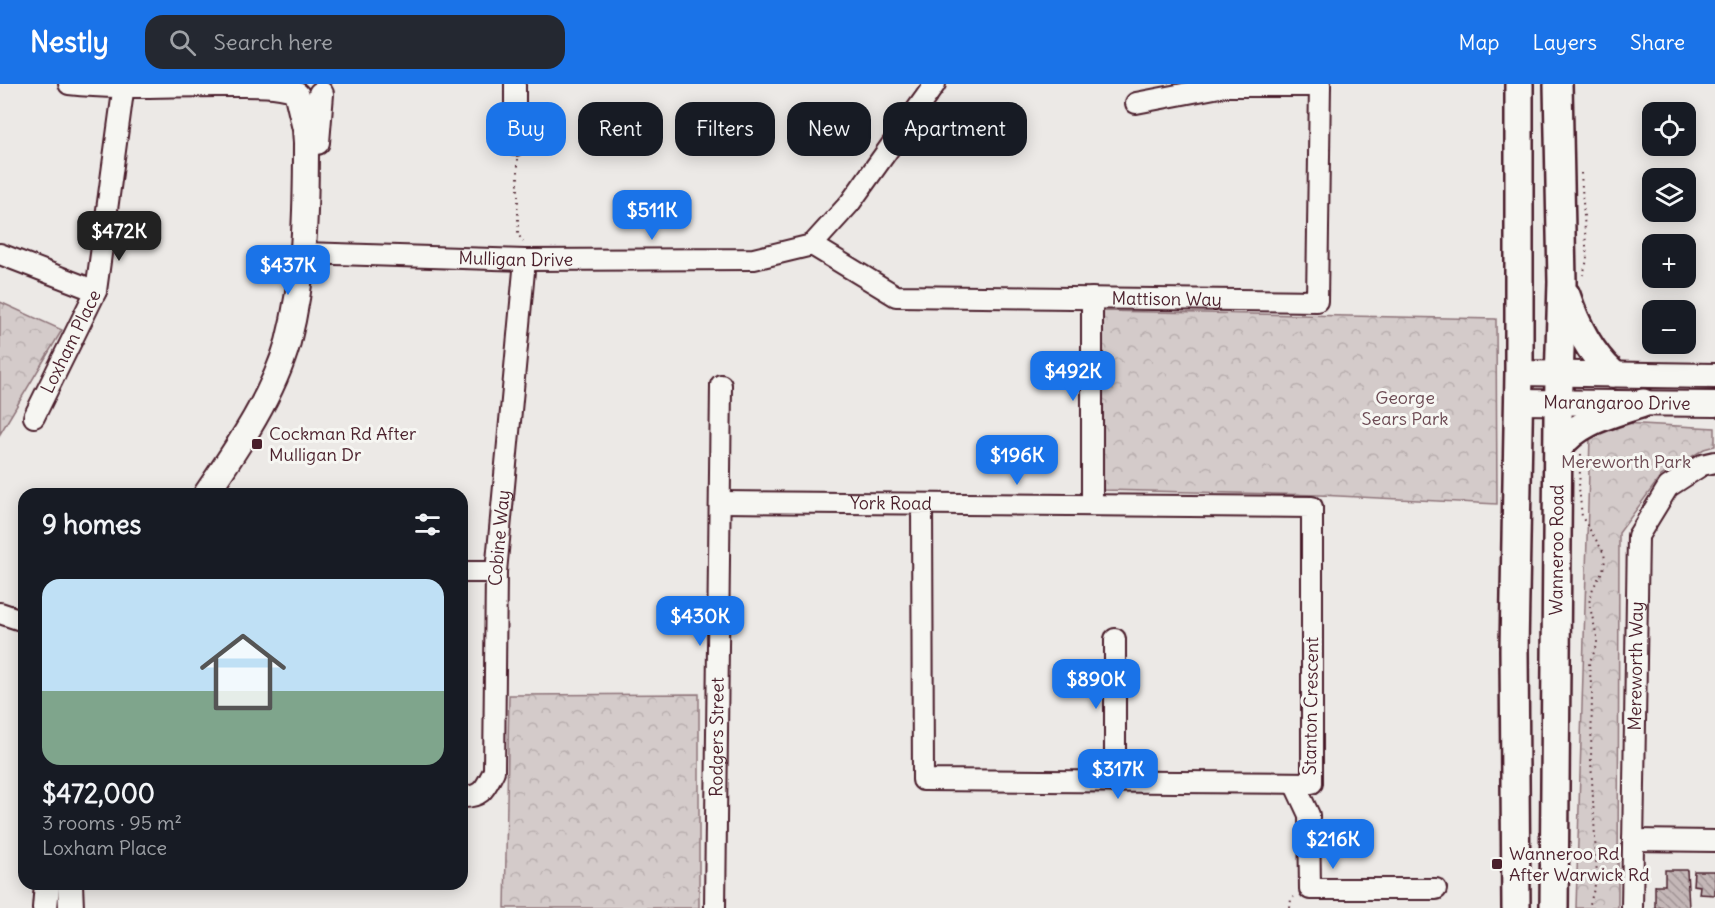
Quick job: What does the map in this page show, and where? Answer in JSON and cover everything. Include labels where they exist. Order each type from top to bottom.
[{"type":"highway","points":[[1516,908],[1514,650],[1519,402],[1519,84]]},
{"type":"highway","name":"Wanneroo Road","points":[[1554,908],[1559,372],[1572,282],[1558,84]]},
{"type":"highway","points":[[1572,282],[1572,312],[1589,348],[1612,373]]},
{"type":"highway","points":[[1558,448],[1566,436],[1581,426],[1643,403]]},
{"type":"main road","points":[[225,488],[258,434],[300,346],[312,284],[309,253],[317,132],[306,90]]},
{"type":"main road","points":[[210,488],[249,428],[281,361],[309,253]]},
{"type":"main road","name":"Marangaroo Drive","points":[[1519,373],[1715,376]]},
{"type":"main road","name":"Marangaroo Drive","points":[[1519,402],[1715,404]]},
{"type":"main road","points":[[45,908],[46,890]]},
{"type":"main road","points":[[70,890],[71,908]]},
{"type":"street","points":[[69,84],[195,85],[306,90]]},
{"type":"street","points":[[515,84],[515,102]]},
{"type":"street","points":[[813,245],[850,203],[935,84]]},
{"type":"street","points":[[1136,103],[1224,86],[1320,85]]},
{"type":"street","name":"Mattison Way","points":[[813,245],[896,296],[1317,301],[1320,85]]},
{"type":"street","name":"Loxham Place","points":[[34,417],[96,291],[124,86]]},
{"type":"street","name":"Mulligan Drive","points":[[309,253],[524,251],[754,259],[813,245]]},
{"type":"street","name":"Cobine Way","points":[[468,797],[483,792],[494,771],[496,572],[524,251]]},
{"type":"street","points":[[0,254],[96,291]]},
{"type":"street","points":[[1092,298],[1092,505]]},
{"type":"street","name":"Rodgers Street","points":[[715,908],[721,385]]},
{"type":"street","name":"Mereworth Way","points":[[1632,908],[1638,536],[1668,487],[1702,465],[1715,462]]},
{"type":"street","name":"York Road","points":[[721,502],[1312,507]]},
{"type":"street","name":"Stanton Crescent","points":[[922,504],[923,780],[1115,782],[1312,783],[1312,507]]},
{"type":"street","points":[[468,572],[496,572]]},
{"type":"street","points":[[0,613],[18,619]]},
{"type":"street","points":[[1115,639],[1115,782]]},
{"type":"street","points":[[1294,783],[1309,815],[1310,889],[1436,889]]},
{"type":"street","points":[[1633,840],[1715,841]]},
{"type":"path","points":[[517,156],[518,234],[524,251]]},
{"type":"path","points":[[1572,282],[1587,260],[1581,168]]},
{"type":"path","points":[[1581,426],[1579,487],[1582,517],[1604,553],[1605,560],[1603,570],[1588,603],[1597,637],[1597,646],[1589,663],[1592,694],[1591,760],[1597,877],[1589,908]]},
{"type":"green space","points":[[0,302],[62,330],[0,434]]},
{"type":"green space","name":"George Sears Park","points":[[1102,311],[1496,319],[1497,504],[1319,495],[1103,490]]},
{"type":"green space","name":"Mereworth Park","points":[[1622,423],[1715,428],[1715,446],[1704,449],[1661,476],[1619,533],[1618,908],[1576,908],[1590,438]]},
{"type":"green space","points":[[699,694],[699,908],[505,908],[509,695]]},
{"type":"building","points":[[1665,870],[1687,870],[1689,908],[1655,908],[1655,885],[1665,885]]},
{"type":"building","points":[[1694,871],[1715,871],[1715,895],[1699,894],[1700,886],[1693,885]]},
{"type":"place","name":"Cockman Rd After Mulligan Dr","points":[[257,444]]},
{"type":"place","name":"Wanneroo Rd After Warwick Rd","points":[[1497,864]]}]
